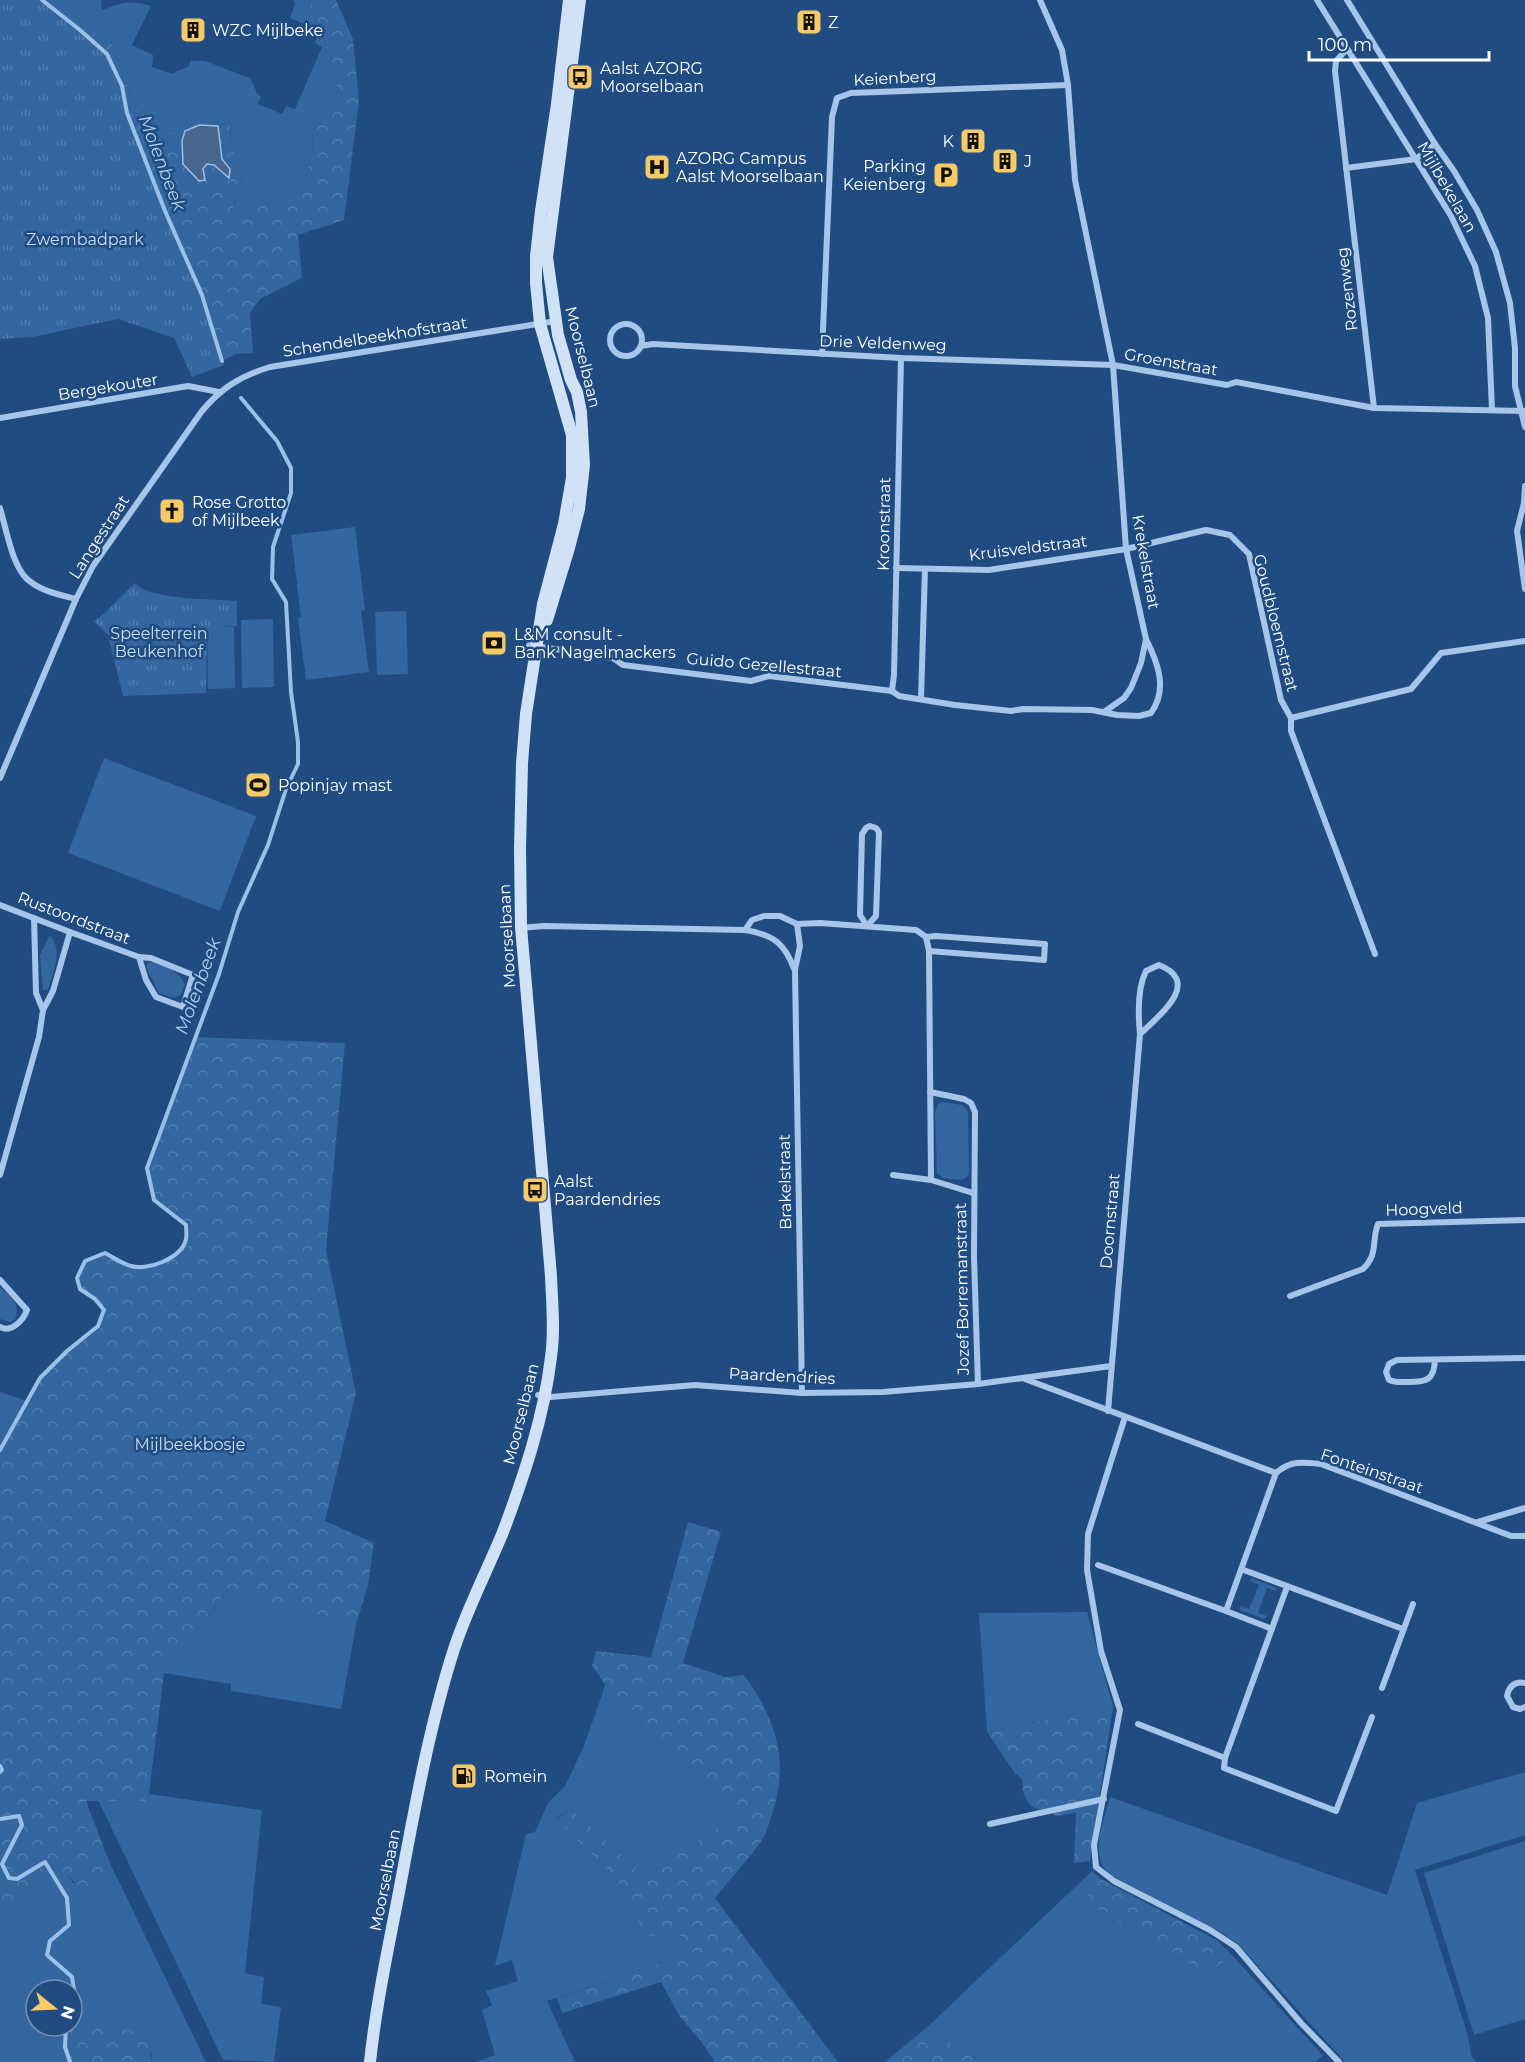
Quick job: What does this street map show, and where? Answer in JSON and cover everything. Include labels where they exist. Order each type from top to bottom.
[{"type":"main road","name":"Moorselbaan","points":[[547,605],[572,478],[573,454],[572,435],[540,324],[536,256],[569,0]]},
{"type":"main road","name":"Moorselbaan","points":[[370,2062],[373,2029],[408,1845],[442,1690],[455,1646],[502,1533],[523,1475],[552,1356],[552,1286],[518,928],[522,763],[534,646],[579,509],[585,465],[583,429],[577,392],[560,343],[547,257],[580,0]]},
{"type":"street","name":"Groenstraat","points":[[1040,0],[1062,50],[1068,86],[1075,180],[1113,365],[1227,385],[1236,382],[1374,408],[1522,411]]},
{"type":"street","name":"Mijlbekelaan","points":[[1317,0],[1451,216],[1475,266],[1488,318],[1492,410]]},
{"type":"street","name":"Mijlbekelaan","points":[[1347,0],[1454,171],[1477,210],[1496,252],[1510,303],[1515,348],[1515,386],[1525,427]]},
{"type":"street","name":"Rozenweg","points":[[1347,49],[1336,61],[1335,71],[1374,408]]},
{"type":"street","name":"Keienberg","points":[[822,354],[832,117],[837,98],[851,93],[1068,86]]},
{"type":"street","points":[[1346,168],[1416,159],[1435,144]]},
{"type":"street","points":[[540,324],[556,321]]},
{"type":"street","name":"Schendelbeekhofstraat","points":[[219,392],[244,375],[270,367],[540,324]]},
{"type":"street","name":"Drie Veldenweg","points":[[653,344],[642,339],[641,333],[634,326],[624,324],[615,329],[610,338],[612,348],[620,355],[630,355],[635,353],[640,346],[653,344],[901,358],[1113,365]]},
{"type":"street","points":[[640,346],[642,339]]},
{"type":"street","name":"Kroonstraat","points":[[892,691],[901,358]]},
{"type":"street","name":"Krekelstraat","points":[[1104,712],[1124,698],[1131,688],[1141,663],[1146,639],[1126,549],[1113,365]]},
{"type":"street","name":"Bergekouter","points":[[0,418],[188,386],[219,392]]},
{"type":"street","name":"Langestraat","points":[[0,778],[76,599],[93,566],[202,411],[219,392]]},
{"type":"street","points":[[1525,486],[1524,503],[1517,531],[1525,589]]},
{"type":"street","points":[[0,508],[17,565],[27,579],[51,592],[76,599]]},
{"type":"street","name":"Goudbloemstraat","points":[[1126,549],[1206,530],[1230,535],[1249,554],[1281,700],[1292,718],[1291,731],[1375,954]]},
{"type":"street","name":"Kruisveldstraat","points":[[896,568],[989,570],[1126,549]]},
{"type":"street","points":[[921,699],[925,569]]},
{"type":"street","name":"Guido Gezellestraat","points":[[534,646],[613,658],[623,665],[751,681],[770,676],[892,691],[899,696],[955,705],[1011,711],[1092,710],[1139,716],[1151,713],[1159,700],[1161,684],[1155,656],[1146,639]]},
{"type":"street","points":[[1292,718],[1411,689],[1441,653],[1525,641]]},
{"type":"street","points":[[870,826],[879,832],[876,916],[867,926],[860,915],[862,834],[870,826]]},
{"type":"street","name":"Rustoordstraat","points":[[0,905],[193,975],[183,1007],[156,997],[146,980],[139,957]]},
{"type":"street","points":[[745,930],[752,920],[764,916],[780,916],[797,924],[867,926],[916,930],[926,937],[1045,944],[1044,960],[929,951]]},
{"type":"street","points":[[34,918],[36,993],[43,1010]]},
{"type":"street","name":"Brakelstraat","points":[[797,924],[800,946],[795,971],[802,1393]]},
{"type":"street","name":"Brakelstraat","points":[[518,928],[544,926],[745,930],[760,933],[780,943],[788,954],[795,971]]},
{"type":"street","points":[[0,1175],[39,1036],[43,1010],[53,991],[70,932]]},
{"type":"street","points":[[926,937],[929,951],[931,1180]]},
{"type":"street","name":"Doornstraat","points":[[1108,1411],[1140,1034],[1138,1018],[1142,980],[1146,971],[1159,965],[1170,970],[1174,975],[1177,981],[1176,993],[1172,1002],[1140,1034]]},
{"type":"street","name":"Jozef Borremanstraat","points":[[930,1092],[964,1099],[971,1103],[975,1112],[973,1192],[978,1384]]},
{"type":"street","name":"Jozef Borremanstraat","points":[[893,1175],[931,1180],[973,1192]]},
{"type":"street","name":"Hoogveld","points":[[1290,1296],[1363,1269],[1371,1260],[1378,1224],[1525,1220]]},
{"type":"street","points":[[0,1280],[27,1310],[25,1316],[11,1329],[0,1327]]},
{"type":"street","points":[[1435,1360],[1435,1371],[1423,1382],[1395,1382],[1389,1380],[1386,1372],[1389,1364],[1396,1360],[1525,1358]]},
{"type":"street","name":"Paardendries","points":[[541,1396],[695,1385],[802,1393],[883,1392],[1024,1379],[1111,1366]]},
{"type":"street","name":"Paardendries","points":[[1024,1379],[1125,1417]]},
{"type":"street","points":[[1226,1611],[1276,1473],[1125,1417],[1088,1534],[1087,1570],[1101,1650],[1120,1710],[1094,1845],[1096,1867],[1114,1881],[1210,1930],[1236,1947],[1301,2023],[1339,2062]]},
{"type":"street","name":"Fonteinstraat","points":[[1276,1473],[1286,1464],[1298,1461],[1321,1464],[1511,1536],[1525,1536]]},
{"type":"street","points":[[1477,1522],[1525,1508]]},
{"type":"street","points":[[1098,1565],[1272,1629]]},
{"type":"street","points":[[1241,1569],[1404,1629]]},
{"type":"street","points":[[1287,1587],[1225,1758],[1224,1768],[1336,1811],[1372,1717]]},
{"type":"street","points":[[1382,1688],[1413,1604]]},
{"type":"street","points":[[1525,1683],[1515,1683],[1510,1687],[1507,1696],[1513,1707],[1520,1709],[1525,1707]]},
{"type":"street","points":[[1138,1724],[1225,1758]]},
{"type":"street","points":[[990,1824],[1104,1799]]},
{"type":"green space","name":"Zwembadpark","points":[[0,0],[42,0],[107,54],[122,86],[127,113],[165,211],[202,295],[224,365],[192,377],[174,338],[118,319],[32,337],[0,339]]},
{"type":"green space","points":[[42,0],[101,0],[102,10],[126,3],[151,6],[132,45],[153,55],[152,67],[172,74],[188,67],[191,61],[205,61],[250,78],[257,93],[261,96],[258,104],[282,114],[286,106],[295,109],[322,47],[315,43],[317,34],[315,29],[290,18],[295,4],[294,0],[308,0],[333,63],[338,90],[330,109],[313,132],[312,155],[300,193],[235,216],[233,206],[241,190],[242,169],[231,145],[230,123],[221,126],[199,125],[185,131],[161,130],[132,100],[110,38],[80,30]]},
{"type":"green space","points":[[308,0],[336,0],[353,39],[359,101],[344,220],[298,235],[302,278],[260,299],[250,313],[253,353],[236,354],[222,361],[202,295],[152,178],[107,54],[80,30],[110,38],[132,100],[161,130],[185,131],[199,125],[220,126],[230,123],[231,145],[242,169],[241,190],[233,206],[235,215],[300,193],[312,155],[313,132],[330,109],[338,90],[333,63]]},
{"type":"green space","points":[[355,527],[365,610],[361,611],[369,672],[306,680],[291,535]]},
{"type":"green space","name":"Speelterrein Beukenhof","points":[[135,583],[142,589],[167,596],[237,601],[237,626],[207,628],[206,693],[123,696],[108,635],[94,621]]},
{"type":"green space","points":[[406,611],[408,674],[377,675],[375,612]]},
{"type":"green space","points":[[273,619],[274,687],[242,688],[241,620]]},
{"type":"green space","points":[[207,627],[234,627],[235,688],[208,689]]},
{"type":"green space","points":[[104,758],[256,816],[220,911],[68,853]]},
{"type":"green space","points":[[50,935],[57,954],[49,987],[43,990],[40,955]]},
{"type":"green space","points":[[151,962],[166,967],[183,980],[185,985],[181,995],[173,998],[159,993],[146,967],[147,963]]},
{"type":"green space","name":"Mijlbeekbosje","points":[[196,1037],[345,1043],[326,1250],[356,1393],[325,1521],[374,1543],[368,1585],[356,1625],[228,1590],[164,1673],[148,1801],[86,1801],[109,1861],[99,1883],[84,1891],[56,1865],[25,1901],[9,1910],[0,1911],[0,1450],[40,1378],[67,1351],[98,1326],[104,1310],[95,1299],[80,1289],[77,1278],[85,1261],[105,1253],[128,1265],[146,1267],[163,1262],[183,1246],[186,1225],[154,1200],[147,1168]]},
{"type":"green space","points":[[944,1102],[962,1105],[968,1111],[969,1172],[968,1176],[962,1180],[943,1178],[937,1173],[935,1112],[938,1104]]},
{"type":"green space","points":[[0,1287],[16,1305],[15,1320],[9,1322],[0,1319]]},
{"type":"green space","points":[[0,1392],[27,1401],[0,1450]]},
{"type":"green space","points":[[688,1522],[721,1532],[683,1663],[725,1677],[744,1675],[772,1724],[779,1759],[780,1776],[777,1795],[765,1834],[751,1855],[715,1898],[838,2062],[715,2062],[680,2017],[661,1982],[562,2013],[557,1998],[691,1953],[685,1940],[678,1934],[644,1937],[627,1896],[608,1870],[557,1820],[570,1808],[646,1877],[742,1811],[602,1695],[605,1684],[592,1666],[596,1651],[651,1657]]},
{"type":"green space","points":[[1251,1578],[1277,1588],[1276,1591],[1267,1588],[1258,1613],[1267,1616],[1265,1619],[1240,1610],[1241,1606],[1249,1609],[1259,1585],[1250,1581]]},
{"type":"green space","points":[[229,1589],[356,1625],[341,1709],[231,1691],[231,1684],[164,1673]]},
{"type":"green space","points":[[1087,1612],[1113,1706],[987,1732],[979,1613]]},
{"type":"green space","points":[[602,1695],[743,1811],[646,1877],[570,1808],[557,1819],[608,1870],[627,1896],[644,1936],[678,1934],[685,1940],[692,1953],[547,2001],[575,2062],[476,2062],[495,2055],[482,2010],[492,2005],[486,1991],[518,1981],[512,1960],[495,1966],[526,1834],[535,1832],[548,1803],[565,1786],[583,1748]]},
{"type":"green space","points":[[1113,1706],[1090,1861],[1074,1863],[1076,1813],[1056,1816],[1033,1807],[1026,1799],[1022,1779],[1014,1772],[987,1732]]},
{"type":"green space","points":[[1525,1772],[1525,1835],[1415,1870],[1468,2036],[1471,2055],[1476,2062],[1345,2062],[1237,1943],[1112,1876],[1104,1868],[1100,1859],[1099,1839],[1110,1797],[1387,1895],[1417,1803]]},
{"type":"green space","points":[[149,1794],[262,1810],[245,1973],[264,1977],[261,2004],[281,2007],[274,2062],[223,2060],[98,1800],[148,1801]]},
{"type":"green space","points":[[1525,1841],[1525,2019],[1474,2035],[1424,1873]]},
{"type":"green space","points":[[109,1861],[206,2062],[152,2062],[151,2052],[65,2047],[70,2062],[0,2062],[0,1911],[7,1910],[23,1900],[56,1864],[65,1871],[73,1883],[99,1883]]},
{"type":"green space","points":[[1092,1871],[1101,1879],[1085,1901],[1209,1976],[1231,1954],[1323,2056],[1315,2062],[984,2062],[925,2029]]},
{"type":"green space","points":[[1101,1879],[1218,1941],[1231,1954],[1209,1976],[1084,1901]]},
{"type":"green space","points":[[84,2022],[146,2033],[152,2062],[70,2062],[65,2047],[66,2038],[84,2038]]},
{"type":"green space","points":[[925,2029],[984,2062],[885,2062]]},
{"type":"shaded area","points":[[199,125],[218,126],[222,159],[230,169],[229,178],[214,165],[207,164],[203,169],[205,180],[199,181],[183,164],[182,141],[185,131]]},
{"type":"waterway","name":"Molenbeek","points":[[42,0],[107,54],[122,86],[127,113],[165,211],[202,295],[222,361]]},
{"type":"waterway","name":"Molenbeek","points":[[0,1450],[40,1378],[67,1351],[98,1326],[104,1310],[95,1299],[80,1289],[77,1278],[85,1261],[105,1253],[128,1265],[146,1267],[163,1262],[183,1246],[186,1225],[154,1200],[147,1168],[219,974],[238,912],[268,845],[286,789],[298,764],[286,602],[272,579],[273,547],[291,493],[291,468],[277,441],[241,398]]},
{"type":"waterway","name":"Molenbeek","points":[[0,1766],[2,1770],[0,1772]]},
{"type":"waterway","name":"Molenbeek","points":[[0,1819],[19,1816],[22,1825],[2,1864],[9,1878],[17,1879],[45,1862],[67,1898],[69,1925],[50,1941],[47,1955],[72,1978]]},
{"type":"waterway","name":"Molenbeek","points":[[65,2038],[65,2047],[70,2062]]},
{"type":"place","name":"Z","points":[[809,22]]},
{"type":"place","name":"WZC Mijlbeke","points":[[193,30]]},
{"type":"place","name":"Aalst AZORG Moorselbaan","points":[[580,77]]},
{"type":"place","name":"K","points":[[973,141]]},
{"type":"place","name":"J","points":[[1005,161]]},
{"type":"place","name":"AZORG Campus Aalst Moorselbaan","points":[[657,167]]},
{"type":"place","name":"Parking Keienberg","points":[[946,175]]},
{"type":"place","name":"Rose Grotto of Mijlbeek","points":[[172,511]]},
{"type":"place","name":"L&M consult - Bank Nagelmackers","points":[[494,643]]},
{"type":"place","name":"Popinjay mast","points":[[258,785]]},
{"type":"place","name":"Aalst Paardendries","points":[[535,1190]]},
{"type":"place","name":"Romein","points":[[464,1776]]}]
